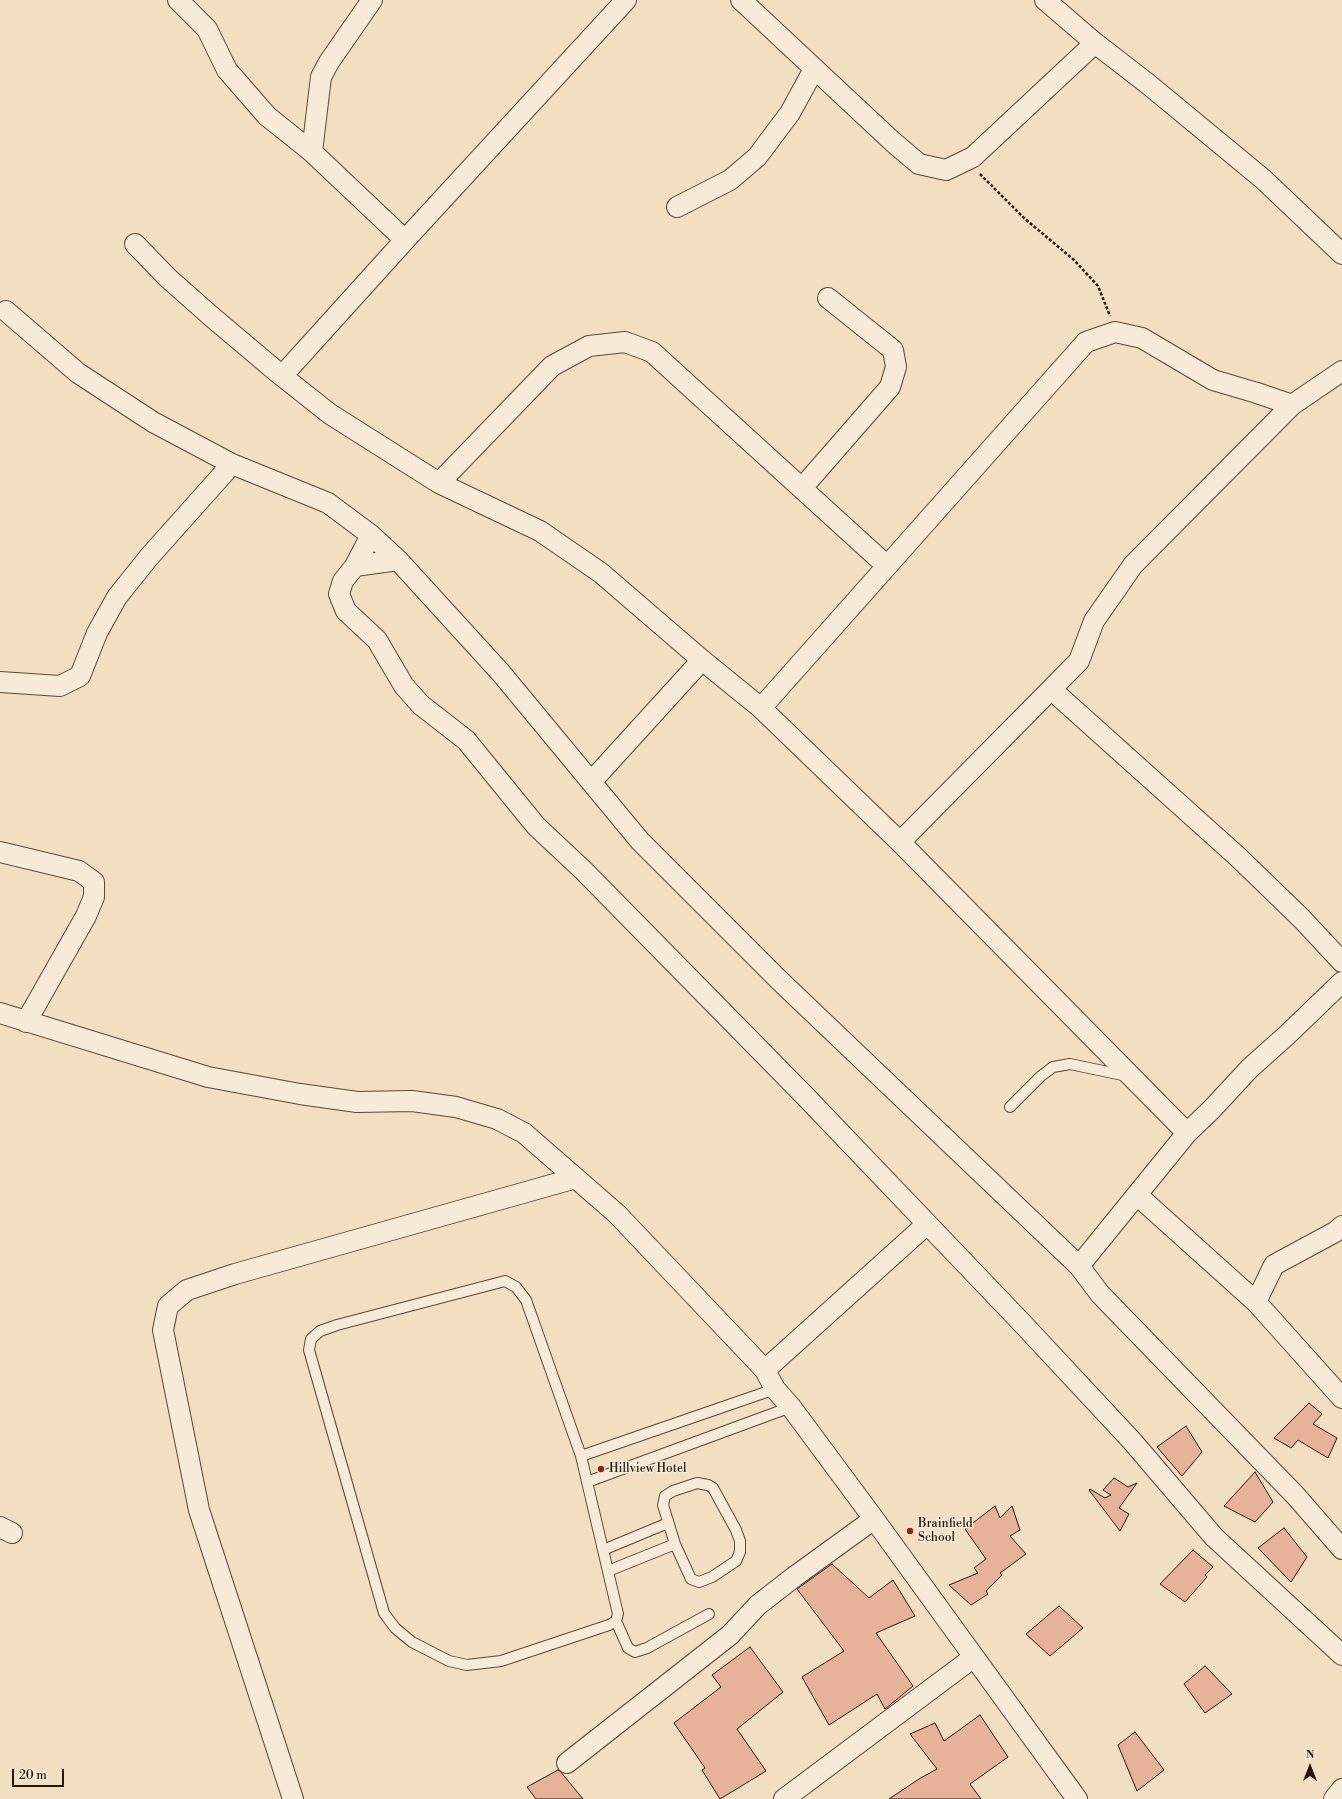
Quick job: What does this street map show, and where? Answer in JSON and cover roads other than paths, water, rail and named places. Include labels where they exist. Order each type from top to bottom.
[{"type":"street","points":[[178,0],[206,29],[227,70],[267,116],[312,152],[405,240]]},
{"type":"street","points":[[312,152],[321,77],[329,62],[372,0]]},
{"type":"street","points":[[282,376],[626,0]]},
{"type":"street","points":[[741,0],[893,142],[919,164],[946,170],[973,158],[1095,43]]},
{"type":"street","points":[[1045,0],[1095,43],[1148,84],[1262,179],[1342,254]]},
{"type":"street","points":[[677,207],[730,180],[757,157],[790,113],[814,69]]},
{"type":"street","points":[[135,244],[168,278],[282,376],[330,414],[439,483],[540,532],[601,573],[702,660],[761,708],[900,842],[1187,1133]]},
{"type":"street","points":[[802,488],[890,387],[896,367],[893,350],[828,298]]},
{"type":"street","points":[[6,311],[78,373],[153,422],[232,464],[328,503],[371,535],[398,560],[501,673],[640,841],[779,980],[1079,1266],[1100,1294],[1295,1495],[1342,1549]]},
{"type":"street","points":[[761,708],[1086,342],[1115,332],[1142,338],[1213,380],[1257,392],[1292,406]]},
{"type":"street","points":[[439,483],[552,366],[589,346],[625,342],[652,352],[886,566]]},
{"type":"street","points":[[900,842],[1079,661],[1094,621],[1133,565],[1292,406],[1342,371]]},
{"type":"street","points":[[0,682],[60,686],[80,676],[97,633],[118,597],[149,557],[232,464]]},
{"type":"street","points":[[371,535],[355,566],[342,581],[339,594],[346,611],[376,640],[408,690],[421,705],[466,740],[536,826],[584,872],[806,1097],[1127,1435],[1214,1537],[1342,1655]]},
{"type":"street","points":[[355,566],[398,560]]},
{"type":"street","points":[[591,782],[702,660]]},
{"type":"street","points":[[1052,690],[1238,856],[1302,919],[1342,962]]},
{"type":"street","points":[[0,852],[79,871],[94,882],[94,897],[86,916],[26,1022]]},
{"type":"street","points":[[1079,1266],[1137,1195],[1167,1155],[1187,1133],[1212,1109],[1250,1068],[1287,1036],[1342,982]]},
{"type":"street","points":[[0,1013],[208,1077],[300,1094],[357,1102],[412,1101],[456,1107],[497,1119],[524,1133],[617,1214],[765,1370],[775,1389],[791,1407],[874,1519],[1077,1799]]},
{"type":"street","points":[[293,1799],[199,1510],[163,1330],[168,1306],[187,1290],[235,1274],[576,1178]]},
{"type":"street","points":[[1137,1195],[1256,1302],[1342,1398]]},
{"type":"street","points":[[765,1370],[927,1224]]},
{"type":"street","points":[[1256,1302],[1274,1265],[1335,1232],[1342,1226]]},
{"type":"street","points":[[567,1763],[730,1635],[758,1605],[874,1519]]},
{"type":"street","points":[[784,1799],[974,1657]]},
{"type":"street","points":[[1334,1799],[1342,1789]]},
{"type":"lane","points":[[1010,1107],[1041,1076],[1053,1067],[1070,1064],[1133,1078]]},
{"type":"lane","points":[[616,1621],[609,1625],[501,1661],[467,1665],[449,1661],[412,1642],[395,1628],[384,1613],[309,1350],[311,1339],[320,1331],[337,1325],[475,1288],[505,1281],[512,1283],[526,1300],[581,1456],[618,1607],[616,1621],[628,1648],[635,1652],[647,1648],[709,1614]]},
{"type":"lane","points":[[581,1456],[775,1389]]},
{"type":"lane","points":[[587,1482],[791,1407]]},
{"type":"lane","points":[[697,1483],[708,1484],[713,1488],[736,1530],[740,1542],[740,1552],[736,1561],[712,1577],[699,1582],[692,1579],[675,1544],[663,1505],[665,1496],[673,1491],[697,1483]]},
{"type":"lane","points":[[603,1550],[668,1523]]},
{"type":"lane","points":[[608,1570],[675,1544]]},
{"type":"place","name":"Hillview Hotel","points":[[601,1469]]},
{"type":"place","name":"Brainfield School","points":[[910,1531]]}]
